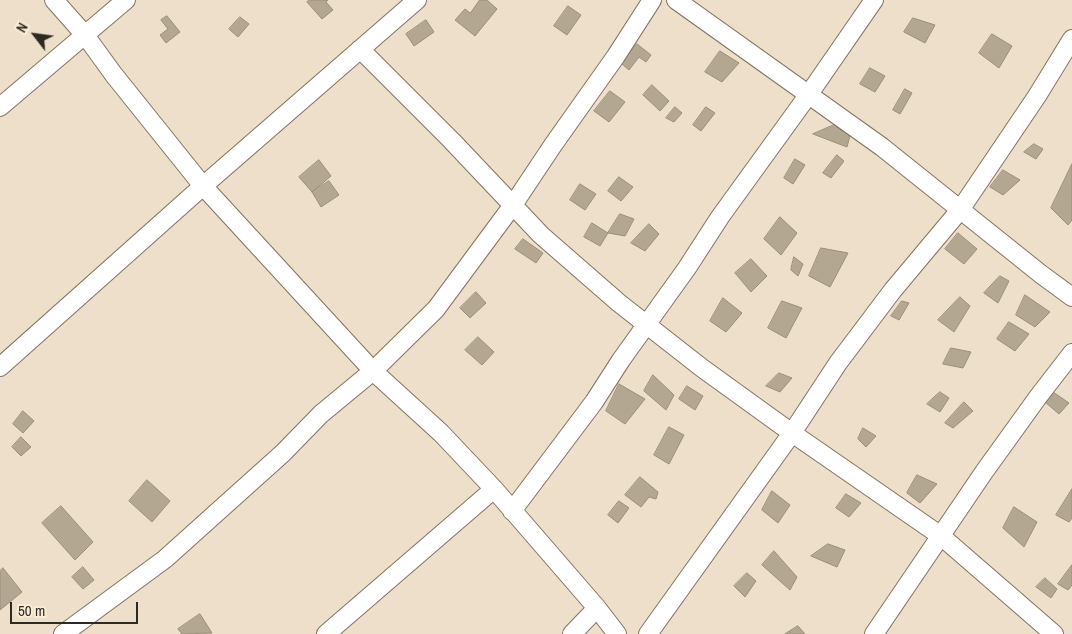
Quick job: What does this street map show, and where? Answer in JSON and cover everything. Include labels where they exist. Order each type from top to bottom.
[{"type":"street","points":[[54,0],[85,35],[114,75],[203,186],[373,371],[441,433],[494,489],[597,608],[617,634]]},
{"type":"street","points":[[0,107],[126,0]]},
{"type":"street","points":[[0,367],[203,186],[417,0]]},
{"type":"street","points":[[64,634],[165,559],[283,453],[321,414],[373,371],[436,309],[513,205],[616,56],[652,0]]},
{"type":"street","points":[[676,0],[882,147],[1072,297]]},
{"type":"street","points":[[512,511],[594,402],[720,217],[874,0]]},
{"type":"street","points":[[648,634],[792,433],[838,363],[893,290],[960,210],[1037,96],[1072,39]]},
{"type":"street","points":[[360,48],[541,234],[646,326],[792,433],[941,536],[1054,634]]},
{"type":"street","points":[[874,634],[984,472],[1072,353]]},
{"type":"street","points":[[326,634],[494,489]]},
{"type":"street","points":[[572,634],[597,608]]},
{"type":"building","points":[[310,0],[328,0],[326,2],[333,10],[322,19],[307,2]]},
{"type":"building","points":[[480,0],[487,0],[497,9],[475,36],[455,20],[465,9],[470,13]]},
{"type":"building","points":[[568,6],[581,15],[567,35],[554,26]]},
{"type":"building","points":[[167,16],[180,32],[166,43],[160,35],[168,29],[161,20]]},
{"type":"building","points":[[240,17],[249,24],[238,37],[229,29]]},
{"type":"building","points":[[913,18],[935,25],[925,43],[904,32]]},
{"type":"building","points":[[426,20],[434,32],[414,46],[406,34]]},
{"type":"building","points":[[992,34],[1012,46],[999,68],[979,53]]},
{"type":"building","points":[[637,44],[651,55],[646,62],[639,57],[629,70],[622,64]]},
{"type":"building","points":[[720,51],[739,63],[722,82],[705,72]]},
{"type":"building","points":[[870,68],[885,76],[875,92],[860,84]]},
{"type":"building","points":[[652,85],[669,101],[660,111],[643,95]]},
{"type":"building","points":[[905,89],[912,93],[900,114],[893,110]]},
{"type":"building","points":[[610,91],[625,102],[609,122],[594,111]]},
{"type":"building","points":[[675,107],[682,113],[674,122],[666,118]]},
{"type":"building","points":[[706,107],[715,113],[701,131],[693,125]]},
{"type":"building","points":[[834,125],[850,136],[847,147],[813,134]]},
{"type":"building","points":[[1034,144],[1043,149],[1036,159],[1024,152]]},
{"type":"building","points":[[837,155],[844,161],[831,178],[823,173]]},
{"type":"building","points":[[795,159],[805,165],[793,184],[784,178]]},
{"type":"building","points":[[319,160],[331,176],[312,192],[299,177]]},
{"type":"building","points":[[1072,164],[1072,220],[1068,225],[1051,208]]},
{"type":"building","points":[[1003,170],[1020,180],[1003,195],[990,187]]},
{"type":"building","points":[[619,177],[633,187],[621,201],[608,191]]},
{"type":"building","points":[[329,181],[339,195],[321,207],[312,192]]},
{"type":"building","points":[[580,184],[596,194],[585,210],[570,200]]},
{"type":"building","points":[[620,214],[634,219],[625,236],[608,233]]},
{"type":"building","points":[[780,217],[797,233],[781,255],[764,239]]},
{"type":"building","points":[[592,223],[608,233],[600,246],[584,237]]},
{"type":"building","points":[[649,224],[659,234],[645,251],[631,243]]},
{"type":"building","points":[[958,233],[977,249],[964,264],[945,249]]},
{"type":"building","points":[[523,239],[543,253],[536,263],[515,249]]},
{"type":"building","points":[[821,248],[848,253],[830,287],[809,276]]},
{"type":"building","points":[[794,257],[803,264],[798,276],[791,270]]},
{"type":"building","points":[[751,259],[767,276],[751,292],[735,273]]},
{"type":"building","points":[[1000,276],[1009,281],[998,303],[984,293]]},
{"type":"building","points":[[476,292],[486,303],[470,318],[460,308]]},
{"type":"building","points":[[1025,295],[1050,312],[1035,327],[1016,315]]},
{"type":"building","points":[[960,297],[970,306],[954,332],[938,320]]},
{"type":"building","points":[[723,298],[742,313],[726,332],[710,321]]},
{"type":"building","points":[[782,301],[802,308],[786,338],[768,328]]},
{"type":"building","points":[[902,301],[909,303],[899,320],[891,316]]},
{"type":"building","points":[[1009,322],[1029,334],[1015,351],[997,339]]},
{"type":"building","points":[[478,337],[494,352],[482,365],[465,350]]},
{"type":"building","points":[[951,348],[971,352],[963,368],[943,364]]},
{"type":"building","points":[[779,373],[792,378],[780,392],[766,386]]},
{"type":"building","points":[[653,375],[674,395],[666,410],[644,391]]},
{"type":"building","points":[[619,384],[645,399],[625,424],[606,411]]},
{"type":"building","points":[[687,386],[703,396],[695,410],[679,399]]},
{"type":"building","points":[[940,392],[949,398],[940,412],[927,404]]},
{"type":"building","points":[[1053,392],[1069,403],[1059,414],[1045,402]]},
{"type":"building","points":[[964,402],[973,411],[953,428],[945,423]]},
{"type":"building","points":[[23,411],[34,421],[23,433],[13,424]]},
{"type":"building","points":[[669,427],[684,435],[669,464],[654,455]]},
{"type":"building","points":[[863,428],[876,436],[866,447],[858,439]]},
{"type":"building","points":[[21,437],[31,447],[21,456],[12,447]]},
{"type":"building","points":[[917,475],[937,484],[920,503],[907,493]]},
{"type":"building","points":[[640,477],[658,492],[656,499],[649,497],[641,507],[625,495]]},
{"type":"building","points":[[147,480],[170,501],[152,522],[129,501]]},
{"type":"building","points":[[1072,489],[1072,518],[1069,522],[1056,515]]},
{"type":"building","points":[[772,491],[790,505],[778,523],[762,510]]},
{"type":"building","points":[[846,494],[861,503],[849,517],[836,508]]},
{"type":"building","points":[[619,501],[629,508],[618,523],[608,515]]},
{"type":"building","points":[[61,506],[93,542],[75,560],[42,523]]},
{"type":"building","points":[[1014,507],[1037,522],[1024,547],[1003,528]]},
{"type":"building","points":[[828,544],[845,550],[837,567],[811,556]]},
{"type":"building","points":[[774,551],[797,577],[790,590],[762,565]]},
{"type":"building","points":[[1072,565],[1072,585],[1068,590],[1058,584]]},
{"type":"building","points":[[83,567],[94,580],[83,589],[72,577]]},
{"type":"building","points":[[3,568],[22,592],[0,610],[0,571]]},
{"type":"building","points":[[747,573],[756,581],[745,597],[734,586]]},
{"type":"building","points":[[1045,578],[1057,589],[1051,598],[1036,587]]},
{"type":"building","points":[[200,614],[212,633],[182,634],[178,629]]},
{"type":"building","points":[[798,626],[805,634],[785,634]]}]
